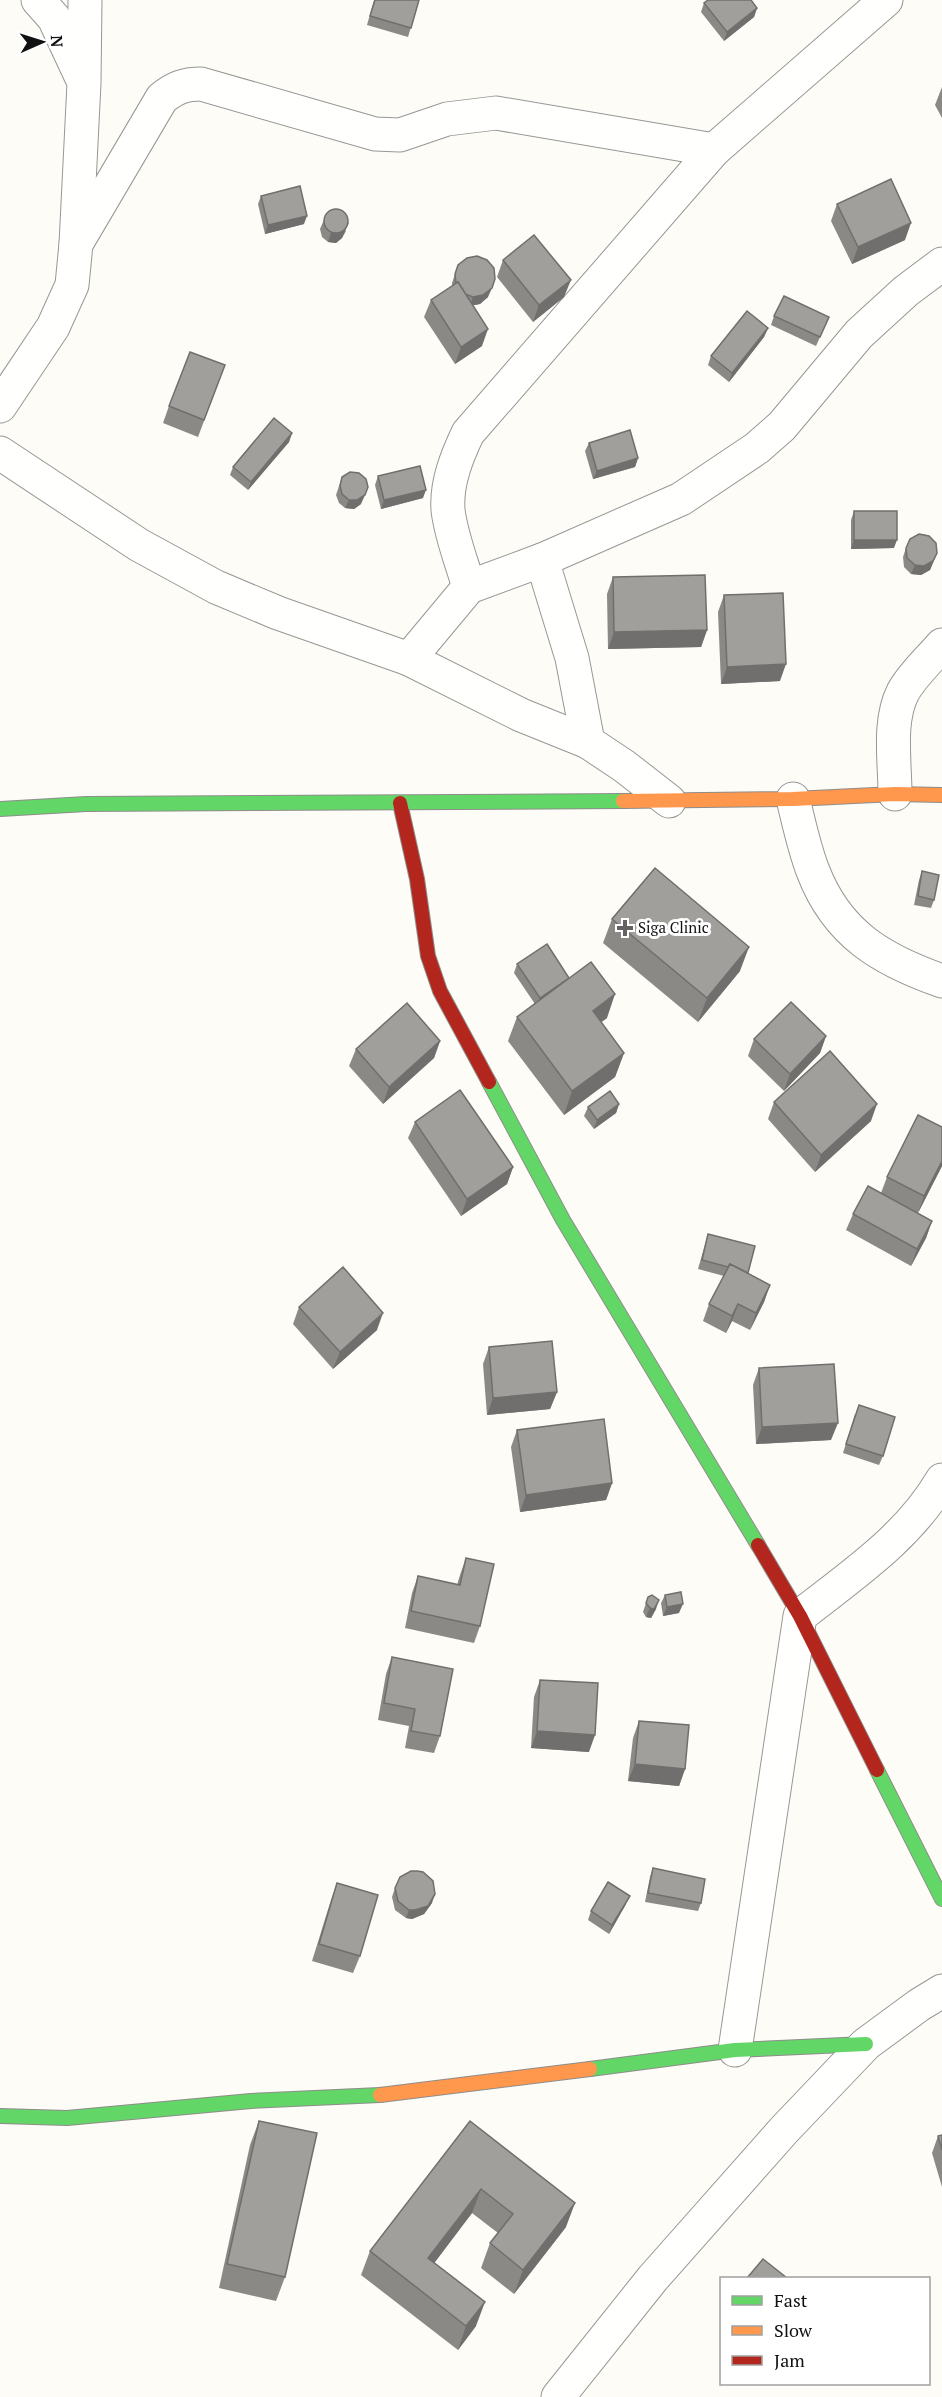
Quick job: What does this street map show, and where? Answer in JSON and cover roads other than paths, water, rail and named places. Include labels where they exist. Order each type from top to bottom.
[{"type":"street","points":[[38,0],[54,18],[84,82]]},
{"type":"street","points":[[0,406],[53,327],[72,285],[84,82],[85,0]]},
{"type":"street","points":[[469,587],[448,510],[456,458],[468,433],[714,150],[880,2]]},
{"type":"street","points":[[76,244],[162,98],[175,88],[190,84],[201,84],[375,134],[400,135],[447,119],[496,113],[714,150]]},
{"type":"street","points":[[409,659],[469,587],[542,560],[681,499],[757,448],[782,426],[859,334],[906,291],[942,264]]},
{"type":"street","points":[[0,453],[139,545],[216,587],[278,613],[409,659],[521,716],[588,742],[669,801]]},
{"type":"street","points":[[542,560],[572,658],[588,742]]},
{"type":"street","points":[[895,794],[897,706],[914,676],[942,645]]},
{"type":"street","points":[[0,809],[86,804],[669,801],[793,799],[895,794],[942,795]]},
{"type":"street","points":[[793,799],[813,872],[836,914],[860,941],[887,959],[942,981]]},
{"type":"street","points":[[400,803],[417,879],[428,956],[440,991],[563,1220],[800,1616],[942,1899]]},
{"type":"street","points":[[735,2050],[800,1616],[892,1543],[931,1500],[942,1480]]},
{"type":"street","points":[[558,2397],[653,2278],[784,2130],[866,2043],[942,1991]]},
{"type":"street","points":[[0,2116],[67,2118],[251,2101],[395,2094],[735,2050],[866,2043]]},
{"type":"place","name":"Siga Clinic","points":[[625,928]]}]
